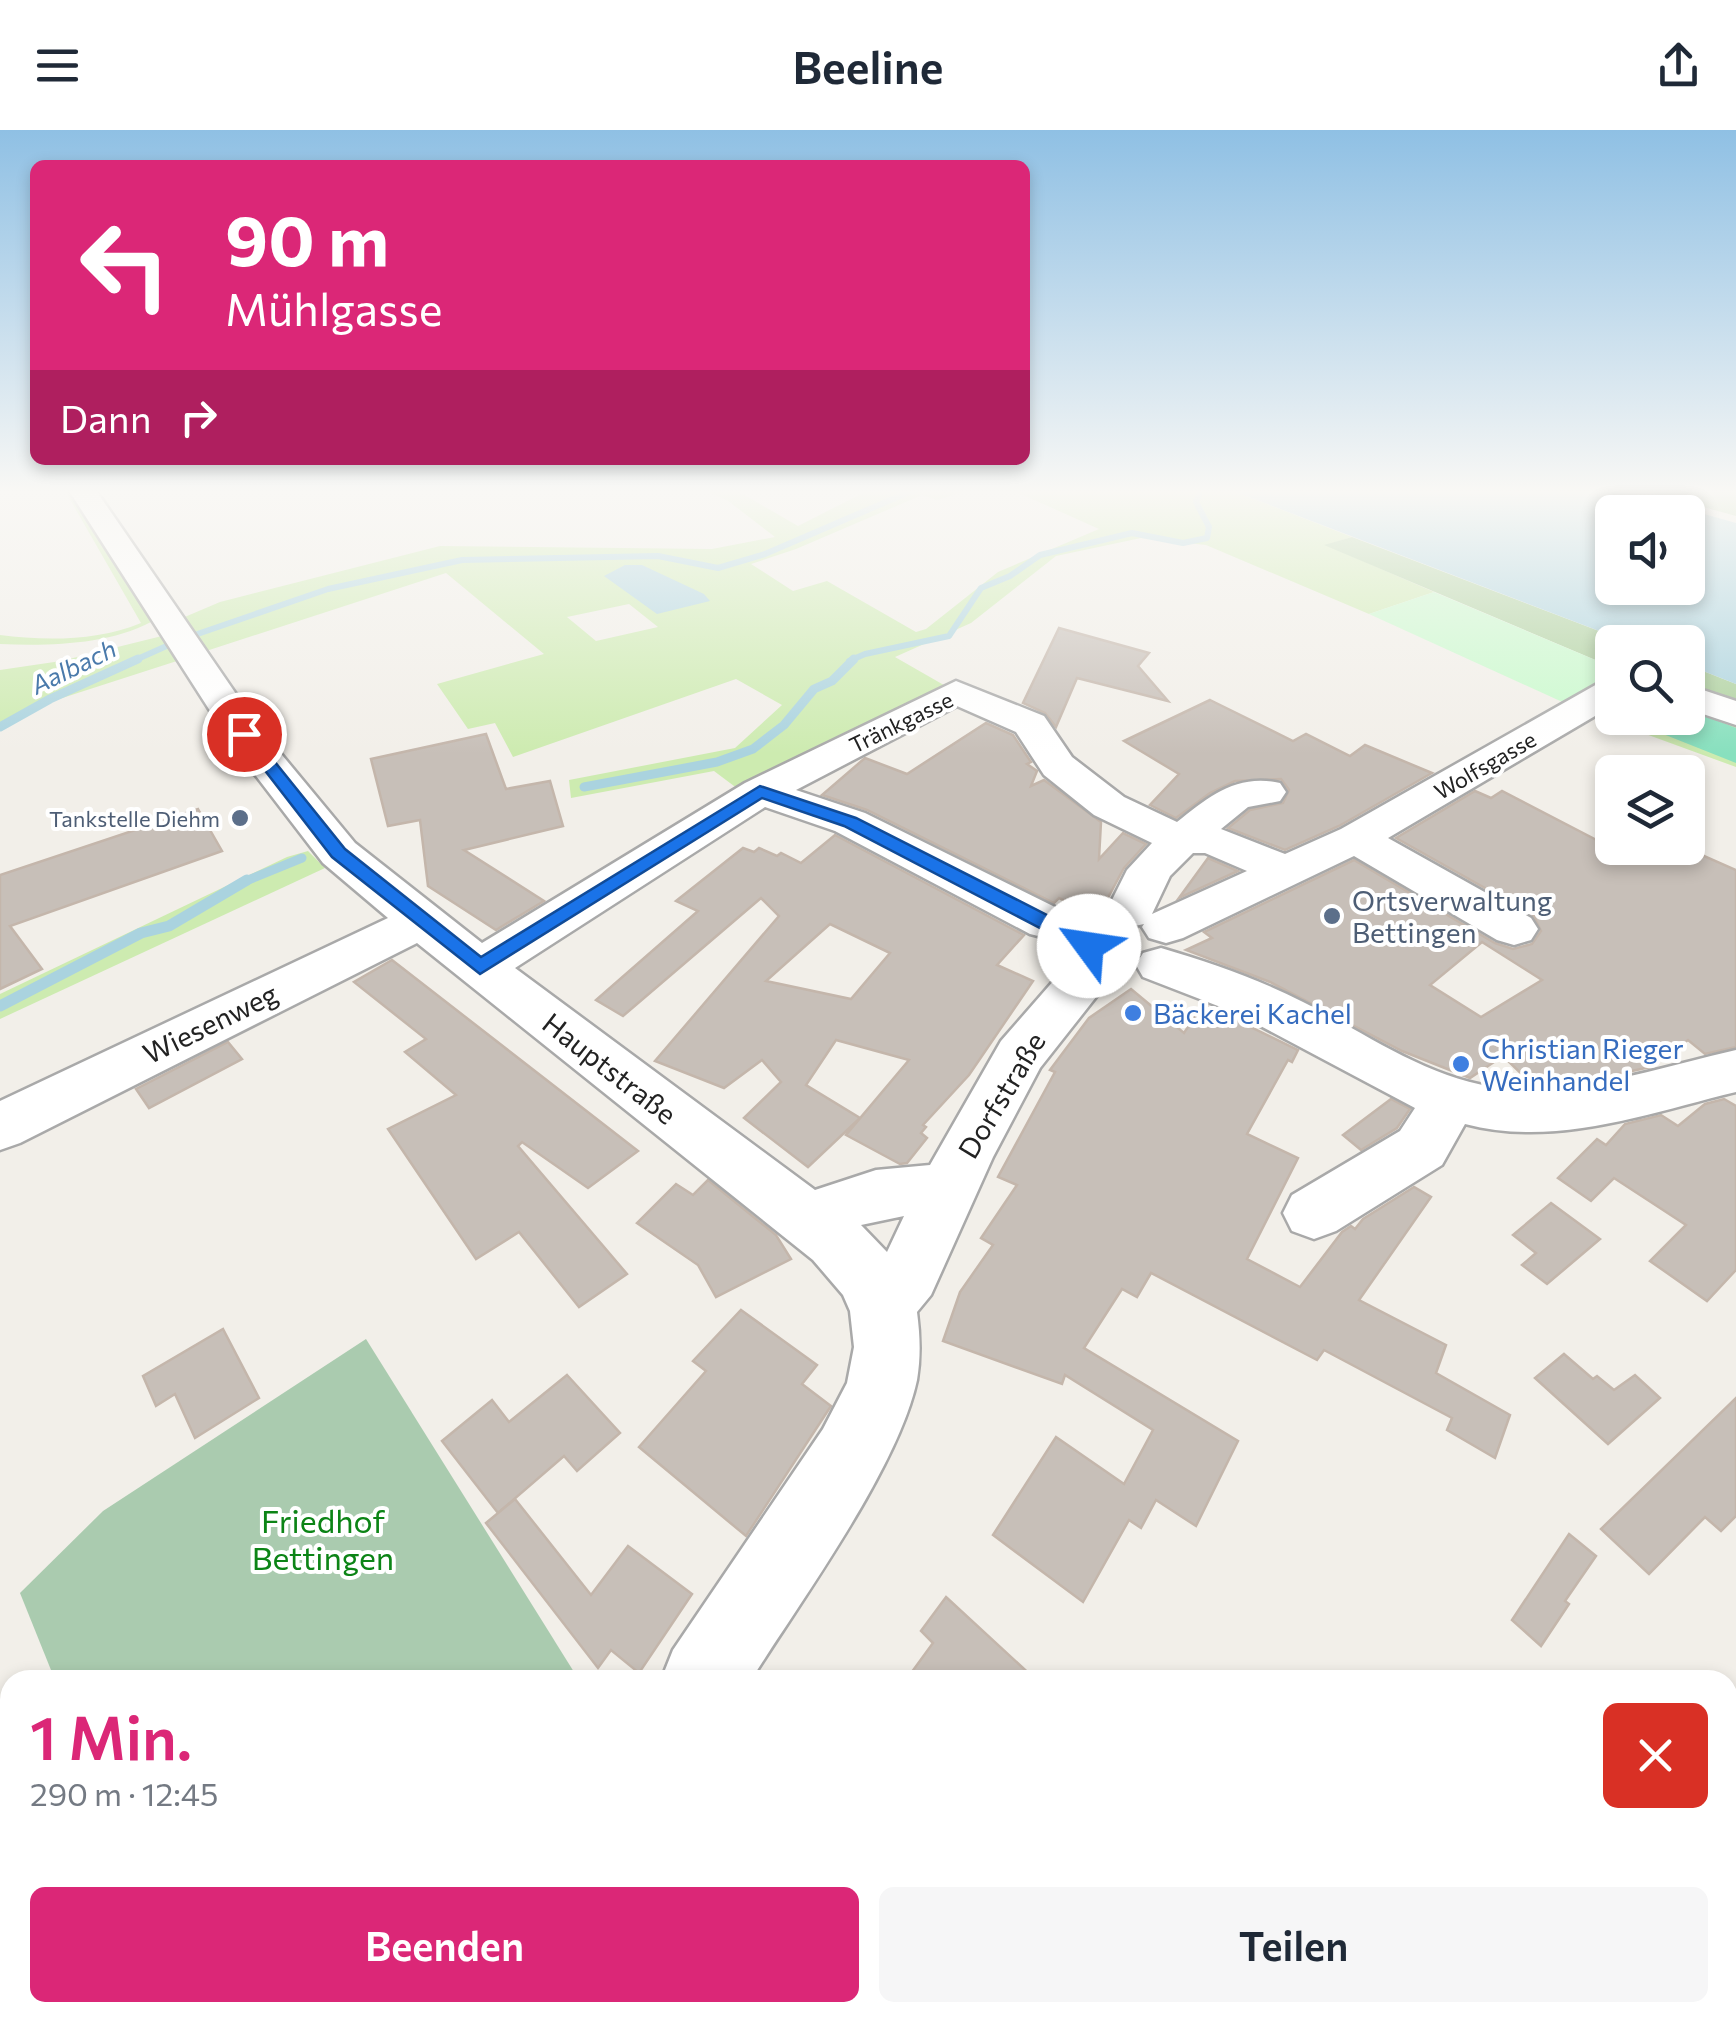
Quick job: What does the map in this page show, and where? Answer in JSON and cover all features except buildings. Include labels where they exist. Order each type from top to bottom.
[{"type":"street","name":"Hauptstraße","points":[[139,577],[294,800],[338,853],[421,922],[812,1222],[860,1263],[882,1304],[888,1351],[875,1406],[848,1455],[709,1670]]},
{"type":"street","name":"Tränkgasse","points":[[760,792],[956,692],[1030,724],[1058,766],[1109,806],[1181,840],[1211,840],[1286,871]]},
{"type":"street","name":"Wolfsgasse","points":[[1129,939],[1356,838],[1595,702]]},
{"type":"street","points":[[1705,702],[1736,714]]},
{"type":"street","points":[[480,967],[760,792],[850,822],[1047,923],[1129,939],[1384,1071],[1450,1100],[1506,1110],[1569,1107],[1736,1071]]},
{"type":"street","points":[[1129,939],[1150,870],[1235,797],[1265,792]]},
{"type":"street","points":[[1356,838],[1514,928]]},
{"type":"street","name":"Wiesenweg","points":[[0,1127],[421,922]]},
{"type":"street","name":"Dorfstraße","points":[[882,1304],[908,1275],[946,1191],[1020,1056],[1129,939]]},
{"type":"street","points":[[1314,1213],[1421,1148],[1450,1100]]},
{"type":"street","name":"Dorfstraße","points":[[812,1222],[852,1202],[918,1190],[946,1191]]},
{"type":"green space","points":[[115,577],[124,577],[151,622],[97,640],[0,644],[0,635],[71,638],[141,623]]},
{"type":"green space","points":[[317,577],[433,577],[200,653],[180,619],[220,602]]},
{"type":"green space","points":[[451,577],[772,577],[793,591],[827,581],[916,632],[926,629],[991,577],[1029,577],[971,623],[895,657],[956,692],[750,798],[714,771],[571,798],[569,780],[735,748],[782,705],[736,679],[513,757],[495,723],[468,729],[437,684],[544,654]],"holes":[[[629,604],[658,627],[596,641],[567,617]]]},
{"type":"green space","points":[[1282,577],[1400,577],[1434,592],[1369,614]]},
{"type":"green space","points":[[1400,577],[1458,577],[1595,629],[1595,660]]},
{"type":"green space","points":[[1434,592],[1595,660],[1595,701],[1580,710],[1369,614]]},
{"type":"green space","points":[[166,635],[180,660],[56,700],[0,730],[0,670],[61,661]]},
{"type":"green space","points":[[1705,672],[1736,684],[1736,714],[1705,702]]},
{"type":"green space","points":[[1595,701],[1595,715],[1580,710]]},
{"type":"green space","points":[[1705,702],[1736,714],[1736,767],[1648,735],[1705,735]]},
{"type":"green space","points":[[1705,716],[1736,728],[1736,763],[1666,735],[1705,735]]},
{"type":"green space","points":[[308,851],[325,868],[0,1019],[0,994],[287,857]]},
{"type":"green space","name":"Friedhof Bettingen","points":[[366,1339],[573,1670],[51,1670],[20,1593],[103,1511]]},
{"type":"water","points":[[606,577],[668,577],[704,594],[710,601],[657,614]]},
{"type":"water","points":[[1459,577],[1595,577],[1595,605],[1705,605],[1705,577],[1736,577],[1736,684],[1705,672],[1705,625],[1595,625],[1595,629]]},
{"type":"waterway","name":"Aalbach","points":[[133,661],[180,640],[328,589],[382,577]]},
{"type":"waterway","points":[[849,661],[949,636],[981,588],[1007,577]]},
{"type":"waterway","name":"Aalbach","points":[[0,727],[50,699],[138,659]]},
{"type":"waterway","points":[[584,787],[717,762],[753,749],[784,725],[814,689],[832,681],[854,659]]},
{"type":"waterway","points":[[244,882],[302,858]]},
{"type":"waterway","points":[[0,1006],[141,933],[169,926],[244,882]]},
{"type":"place","name":"Tankstelle Diehm","points":[[240,818]]},
{"type":"place","name":"Ortsverwaltung Bettingen","points":[[1332,916]]},
{"type":"place","name":"Bäckerei Kachel","points":[[1133,1013]]},
{"type":"place","name":"Christian Rieger Weinhandel","points":[[1461,1064]]},
{"type":"route","points":[[244,734],[338,853],[480,967],[760,792],[850,822],[1047,923],[1087,932],[1089,946]]}]
